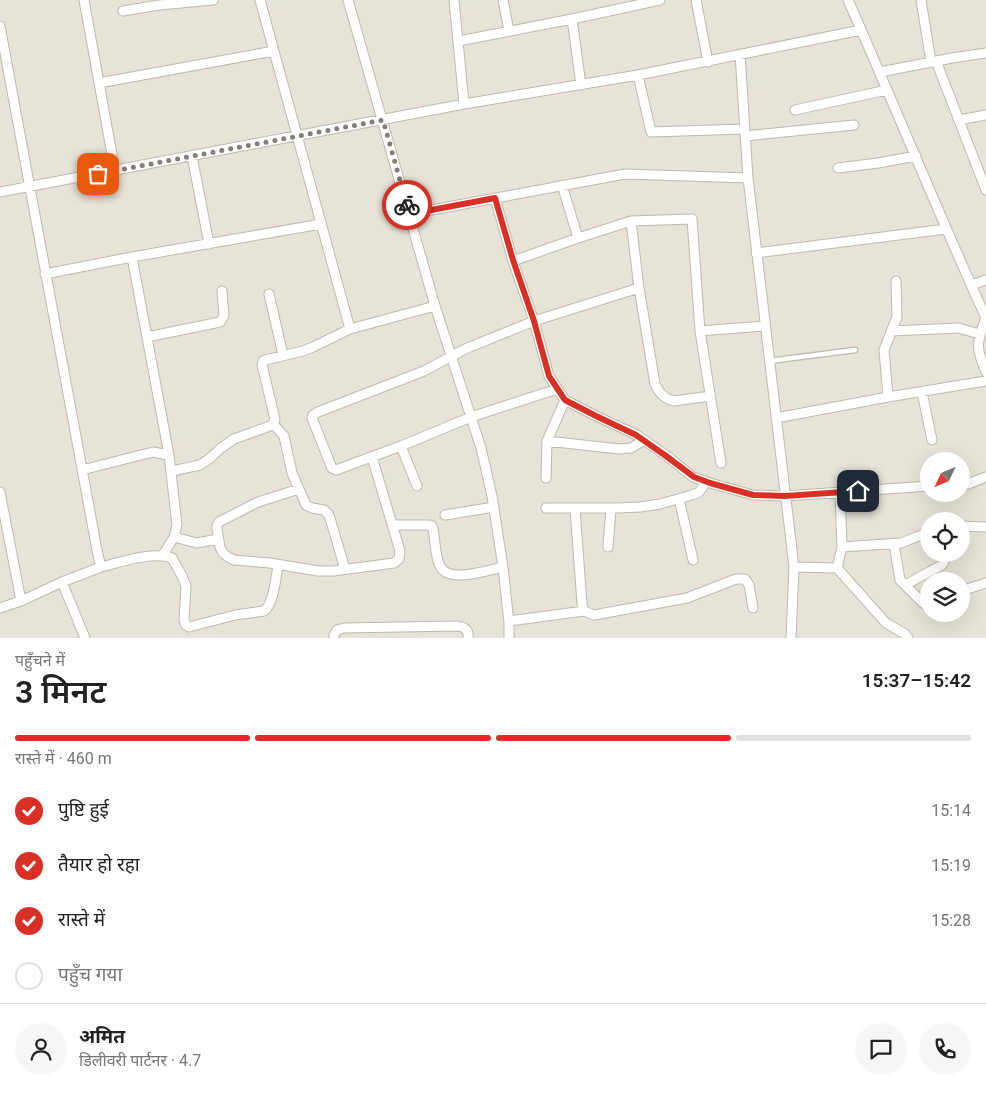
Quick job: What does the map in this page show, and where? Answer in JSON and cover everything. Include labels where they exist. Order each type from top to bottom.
[{"type":"street","points":[[84,0],[115,171]]},
{"type":"street","points":[[123,11],[159,5],[213,0]]},
{"type":"street","points":[[260,0],[350,329]]},
{"type":"street","points":[[348,0],[436,306],[481,448],[494,507],[503,567],[509,638]]},
{"type":"street","points":[[454,0],[464,104]]},
{"type":"street","points":[[503,0],[509,31]]},
{"type":"street","points":[[459,41],[660,0]]},
{"type":"street","points":[[696,0],[708,62]]},
{"type":"street","points":[[848,0],[986,318],[980,334],[978,349],[986,372]]},
{"type":"street","points":[[921,0],[933,61],[959,120],[986,190]]},
{"type":"street","points":[[572,19],[581,85]]},
{"type":"street","points":[[0,26],[101,567]]},
{"type":"street","points":[[0,192],[464,104],[708,62],[861,30]]},
{"type":"street","points":[[99,83],[274,52]]},
{"type":"street","points":[[880,72],[986,53]]},
{"type":"street","points":[[740,54],[748,178],[794,567],[791,638]]},
{"type":"street","points":[[638,75],[651,132],[745,133],[854,126]]},
{"type":"street","points":[[795,110],[887,90]]},
{"type":"street","points":[[959,120],[986,115]]},
{"type":"street","points":[[192,156],[209,244]]},
{"type":"street","points":[[838,168],[878,164],[916,156]]},
{"type":"street","points":[[410,214],[624,174],[748,178]]},
{"type":"street","points":[[562,185],[578,238]]},
{"type":"street","points":[[495,198],[513,260],[534,321],[549,376],[565,400],[636,435],[694,477],[753,495],[785,496],[920,487]]},
{"type":"street","points":[[513,260],[631,221],[692,219],[700,331],[721,463]]},
{"type":"street","points":[[631,221],[639,288],[655,384],[660,394],[669,400],[710,396]]},
{"type":"street","points":[[45,274],[321,224]]},
{"type":"street","points":[[756,254],[946,229]]},
{"type":"street","points":[[132,257],[172,471],[177,526],[174,537],[163,556]]},
{"type":"street","points":[[971,285],[986,280]]},
{"type":"street","points":[[888,397],[884,350],[897,317],[896,281]]},
{"type":"street","points":[[557,389],[471,417],[336,470],[332,468],[312,418],[318,412],[424,371],[465,349],[534,321],[639,288]]},
{"type":"street","points":[[147,337],[220,322],[224,316],[222,291]]},
{"type":"street","points":[[269,294],[283,355]]},
{"type":"street","points":[[172,471],[200,465],[234,439],[273,424],[275,419],[263,361],[268,358],[314,347],[350,329],[436,306]]},
{"type":"street","points":[[700,331],[765,326]]},
{"type":"street","points":[[891,331],[958,328],[980,334]]},
{"type":"street","points":[[776,418],[986,381]]},
{"type":"street","points":[[922,392],[932,440]]},
{"type":"street","points":[[546,478],[547,441],[565,400]]},
{"type":"street","points":[[273,424],[284,436],[292,473],[303,500],[308,507],[324,510],[329,515],[345,569]]},
{"type":"street","points":[[547,441],[619,450],[631,448],[644,440]]},
{"type":"street","points":[[401,446],[417,486]]},
{"type":"street","points":[[82,470],[153,452],[170,455]]},
{"type":"street","points":[[299,490],[258,502],[221,521],[217,526],[218,539],[223,553],[234,560],[278,564],[318,571],[397,562],[400,551],[372,457]]},
{"type":"street","points":[[970,483],[986,477]]},
{"type":"street","points":[[546,508],[640,507],[660,504],[699,492],[705,481]]},
{"type":"street","points":[[0,492],[21,600]]},
{"type":"street","points":[[838,568],[842,547],[840,492]]},
{"type":"street","points":[[679,499],[694,560]]},
{"type":"street","points":[[445,515],[494,507]]},
{"type":"street","points":[[575,508],[584,611]]},
{"type":"street","points":[[608,547],[611,508]]},
{"type":"street","points":[[392,525],[432,526],[440,566],[442,570],[448,573],[472,574],[503,567]]},
{"type":"street","points":[[970,527],[985,529]]},
{"type":"street","points":[[842,547],[901,544],[920,536]]},
{"type":"street","points":[[174,537],[197,543],[218,539]]},
{"type":"street","points":[[894,544],[900,580],[920,600]]},
{"type":"street","points":[[0,608],[101,567],[143,558],[163,556],[172,558],[185,581],[184,620],[189,627],[264,611],[268,608],[270,602],[278,564]]},
{"type":"street","points":[[904,586],[942,566],[944,562]]},
{"type":"street","points":[[794,567],[838,568],[886,623],[905,634],[908,638]]},
{"type":"street","points":[[509,621],[584,611],[594,614],[687,598],[741,579],[745,579],[749,585],[753,608]]},
{"type":"street","points":[[62,582],[85,638]]},
{"type":"street","points":[[970,588],[986,583]]},
{"type":"street","points":[[334,638],[337,630],[344,628],[457,626],[468,631],[468,638]]},
{"type":"lane","points":[[769,361],[856,350]]},
{"type":"shaded area","points":[[0,0],[986,0],[986,638],[0,638]]},
{"type":"way so far","points":[[98,174],[383,120],[407,205]]},
{"type":"route","points":[[407,205],[410,214],[495,198],[513,260],[534,321],[549,376],[565,400],[636,435],[694,477],[710,483],[753,495],[785,496],[858,491]]}]
